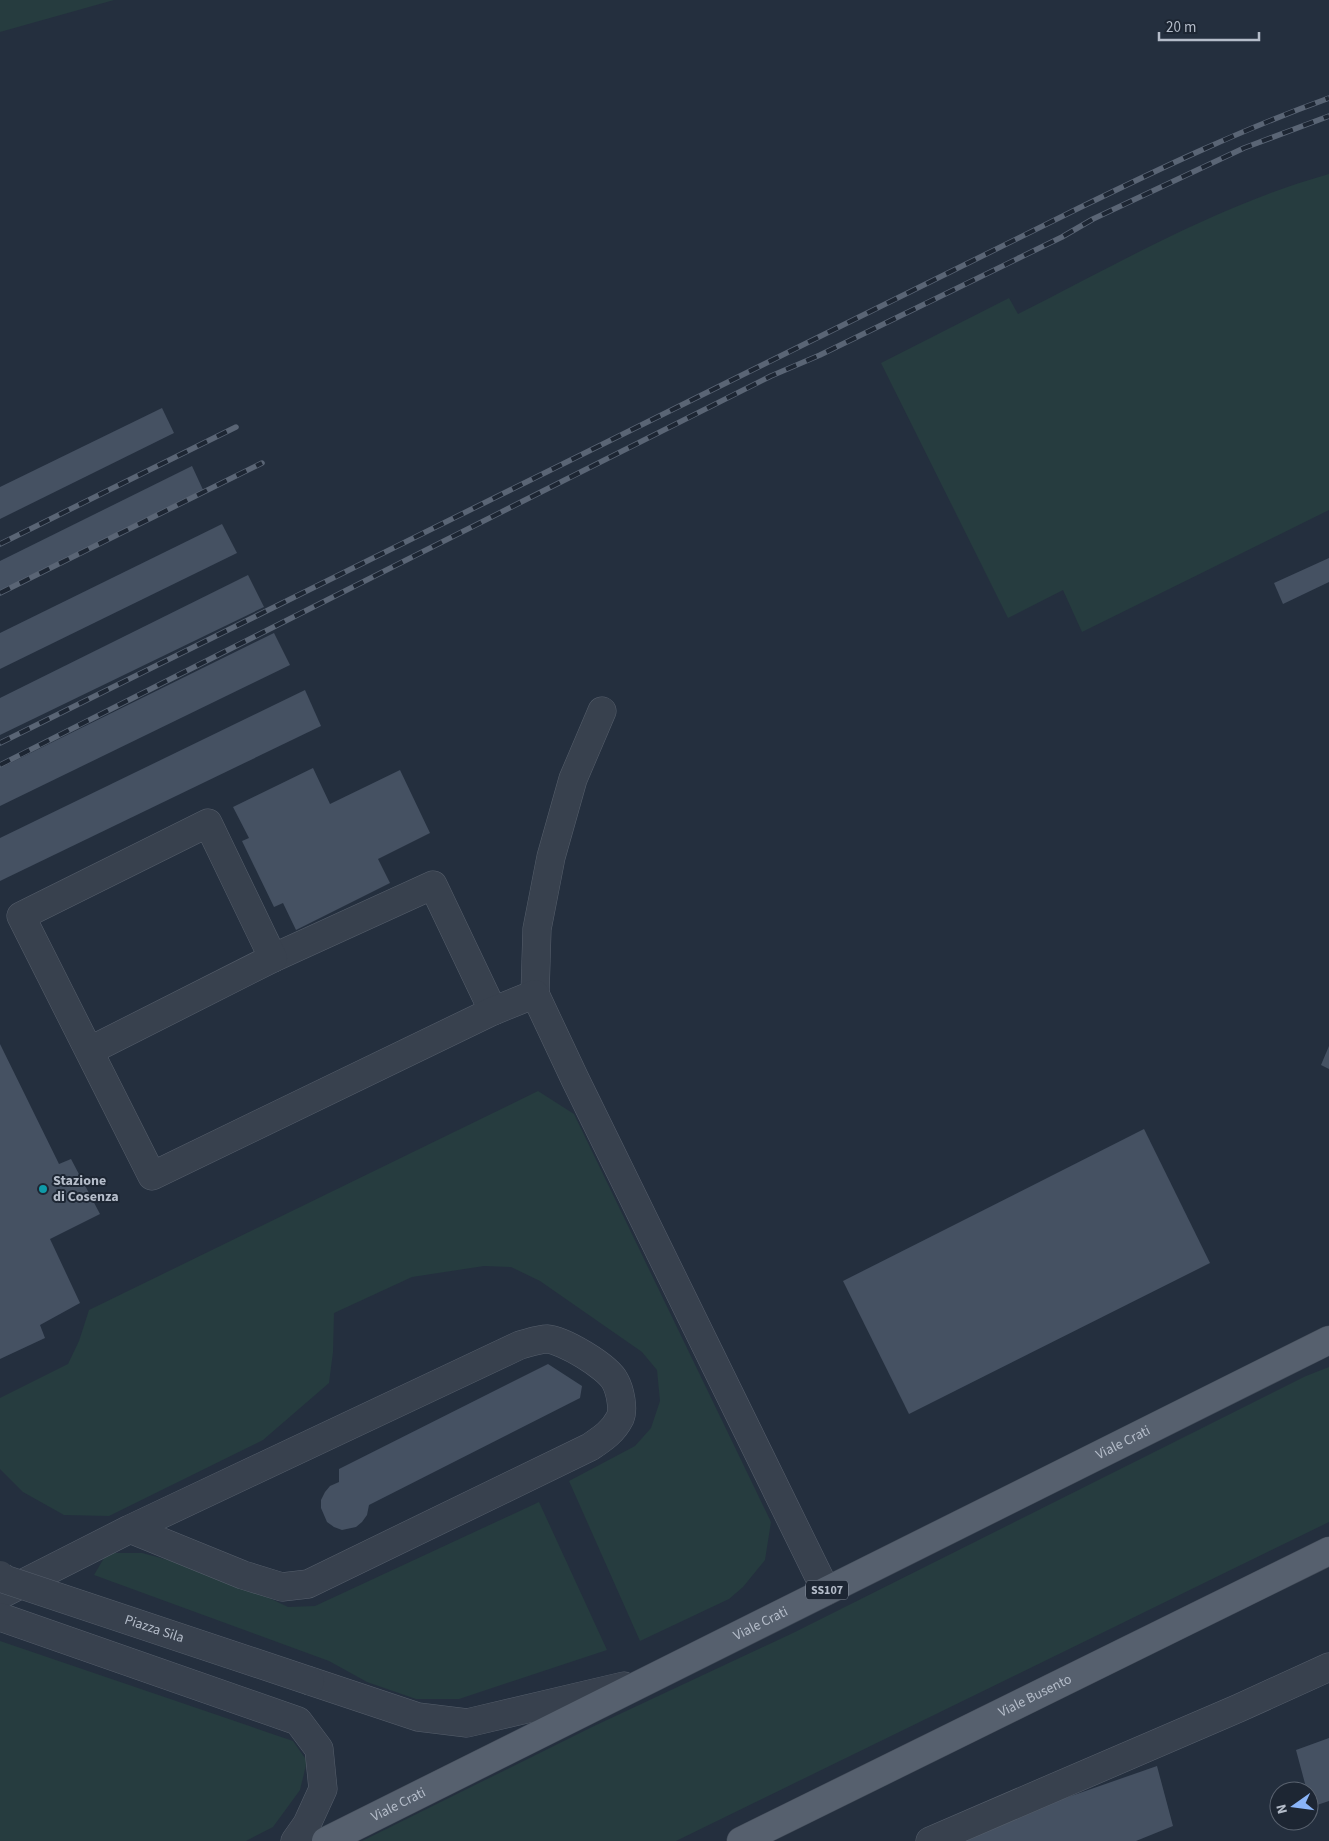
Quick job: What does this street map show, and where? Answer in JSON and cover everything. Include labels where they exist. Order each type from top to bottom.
[{"type":"main road","name":"Viale Crati","points":[[326,1841],[1329,1340]]},
{"type":"main road","name":"Viale Busento","points":[[740,1841],[1329,1551]]},
{"type":"street","points":[[602,711],[573,779],[551,857],[537,929],[535,994],[826,1591]]},
{"type":"street","points":[[273,958],[208,823],[21,916],[152,1176],[493,1011],[535,994]]},
{"type":"street","points":[[89,1052],[273,958],[433,885],[493,1011]]},
{"type":"street","points":[[0,1595],[130,1529],[520,1345],[546,1339],[568,1346],[591,1359],[615,1380],[621,1401],[621,1416],[611,1433],[590,1447],[308,1584],[282,1587],[243,1575],[130,1529]]},
{"type":"street","name":"Piazza Sila","points":[[0,1575],[4,1579],[418,1717],[468,1723],[645,1682]]},
{"type":"street","points":[[0,1617],[298,1721],[319,1750],[323,1789],[307,1824],[295,1841]]},
{"type":"street","points":[[930,1841],[1239,1708],[1329,1667]]},
{"type":"green space","points":[[0,0],[114,0],[0,32]]},
{"type":"green space","points":[[1329,174],[1329,510],[1082,632],[1063,590],[1008,618],[881,363],[1009,298],[1018,314],[1132,255],[1209,218],[1288,187]]},
{"type":"green space","points":[[538,1091],[574,1114],[771,1522],[765,1560],[743,1587],[729,1599],[640,1641],[569,1481],[635,1446],[651,1428],[660,1401],[657,1370],[642,1352],[540,1281],[511,1267],[484,1266],[412,1277],[334,1313],[333,1352],[329,1383],[263,1440],[109,1516],[64,1515],[23,1492],[0,1469],[0,1398],[68,1364],[79,1341],[89,1310]]},
{"type":"green space","points":[[1329,1367],[1329,1522],[676,1841],[362,1841],[592,1727],[793,1633],[1306,1376]]},
{"type":"green space","points":[[539,1502],[607,1650],[459,1699],[416,1699],[367,1682],[329,1661],[94,1575],[107,1553],[142,1553],[191,1566],[259,1593],[288,1607],[315,1606]]},
{"type":"green space","points":[[0,1641],[293,1741],[307,1761],[300,1790],[273,1827],[246,1841],[0,1841]]},
{"type":"building","points":[[162,408],[174,433],[0,519],[0,487]]},
{"type":"building","points":[[192,466],[204,492],[0,593],[0,561]]},
{"type":"building","points":[[222,524],[237,553],[0,669],[0,633]]},
{"type":"building","points":[[1329,558],[1329,582],[1283,604],[1274,583]]},
{"type":"building","points":[[248,575],[264,607],[0,735],[0,698]]},
{"type":"building","points":[[274,633],[290,665],[0,806],[0,768]]},
{"type":"building","points":[[305,690],[321,726],[0,881],[0,838]]},
{"type":"building","points":[[313,768],[330,804],[400,770],[430,833],[378,859],[390,883],[296,930],[283,903],[274,907],[242,841],[249,838],[233,807]]},
{"type":"building","name":"Stazione di Cosenza","points":[[0,1044],[59,1164],[71,1159],[100,1214],[50,1239],[80,1303],[40,1325],[45,1338],[0,1359]]},
{"type":"building","points":[[1329,1046],[1329,1069],[1321,1065]]},
{"type":"building","points":[[1144,1129],[1210,1263],[909,1414],[843,1281]]},
{"type":"building","points":[[548,1364],[582,1386],[580,1398],[369,1505],[367,1515],[356,1527],[342,1530],[327,1522],[321,1508],[321,1500],[330,1486],[339,1482],[339,1469]]},
{"type":"building","points":[[1329,1738],[1329,1801],[1319,1804],[1319,1781],[1304,1781],[1296,1750]]},
{"type":"building","points":[[1157,1766],[1173,1826],[1136,1841],[960,1841],[985,1826]]},
{"type":"railway","points":[[0,743],[1110,193],[1234,136],[1329,98]]},
{"type":"railway","points":[[0,765],[771,376],[820,355],[1062,237],[1093,219],[1244,148],[1329,116]]},
{"type":"railway","points":[[0,544],[236,427]]},
{"type":"railway","points":[[0,593],[262,463]]},
{"type":"place","name":"Stazione di Cosenza","points":[[43,1189]]}]
